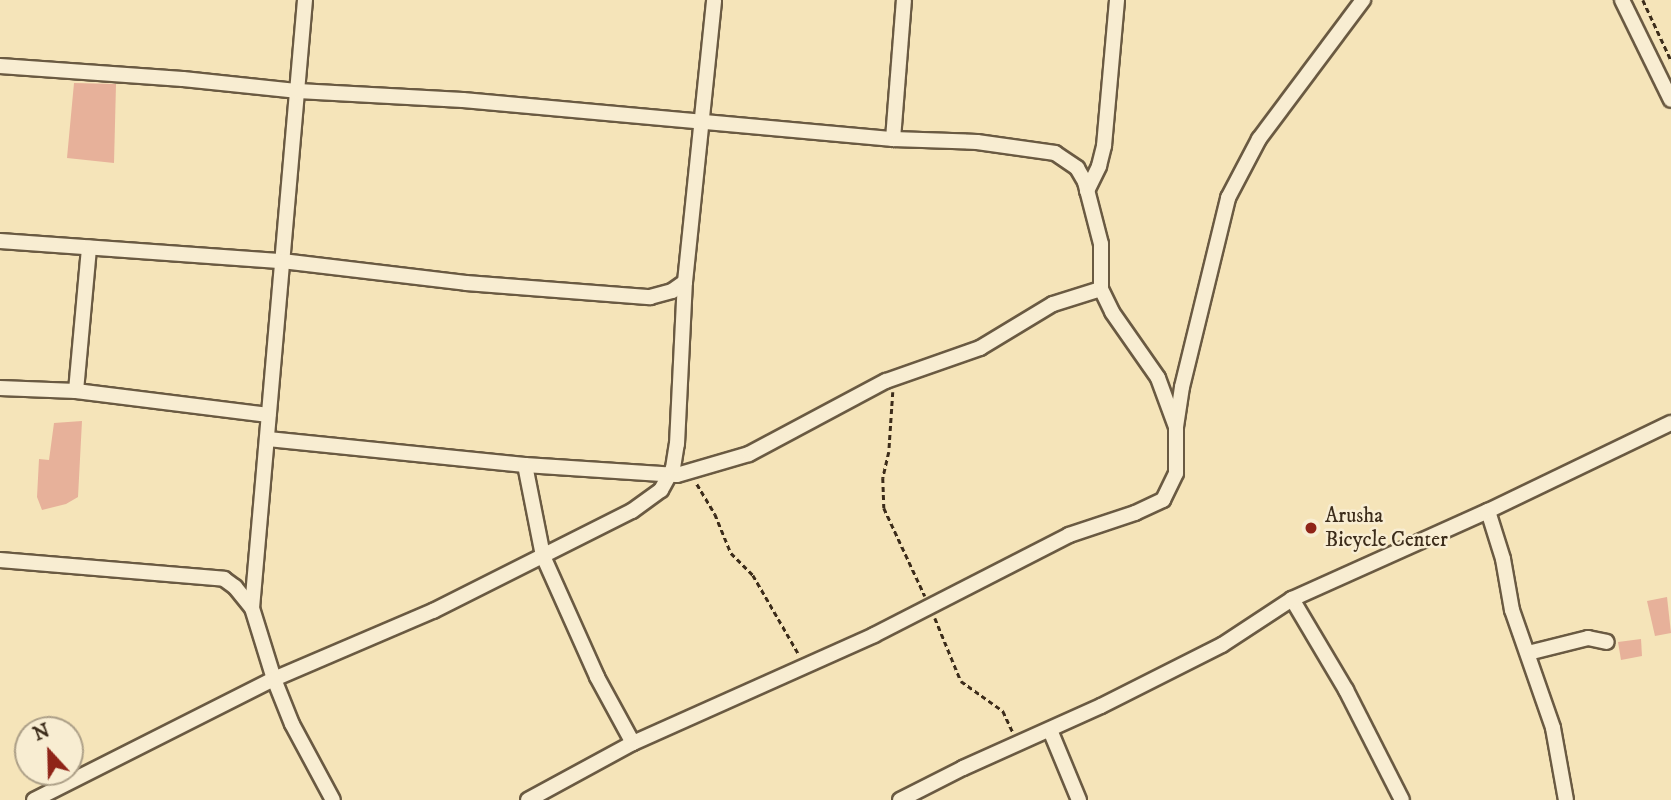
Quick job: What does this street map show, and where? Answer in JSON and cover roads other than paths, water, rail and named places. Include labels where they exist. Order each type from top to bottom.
[{"type":"street","points":[[252,608],[305,0]]},
{"type":"street","points":[[34,800],[274,679],[400,627],[649,501],[670,476],[677,444],[685,282],[714,0]]},
{"type":"street","points":[[893,139],[904,0]]},
{"type":"street","points":[[1087,191],[1100,166],[1104,146],[1117,0]]},
{"type":"street","points":[[528,800],[633,743],[874,635],[1087,527],[1135,513],[1163,500],[1176,473],[1176,426],[1196,326],[1228,198],[1259,139],[1363,0]]},
{"type":"street","points":[[1622,0],[1671,100]]},
{"type":"street","points":[[0,66],[702,120],[893,139],[977,142],[1055,153],[1077,168],[1087,191],[1101,244],[1101,289],[1112,312],[1158,378],[1176,426]]},
{"type":"street","points":[[0,241],[282,261],[466,283],[650,296],[672,291],[685,282]]},
{"type":"street","points":[[76,391],[89,248]]},
{"type":"street","points":[[268,439],[525,465],[670,476],[689,473],[749,454],[886,381],[979,348],[1053,304],[1101,289]]},
{"type":"street","points":[[0,388],[76,391],[270,415]]},
{"type":"street","points":[[901,800],[1222,645],[1292,599],[1488,511],[1671,423]]},
{"type":"street","points":[[525,465],[543,556],[582,646],[633,743]]},
{"type":"street","points":[[1488,511],[1503,559],[1512,610],[1553,728],[1566,800]]},
{"type":"street","points":[[0,560],[224,579],[234,586],[252,608],[274,679],[307,755],[333,800]]},
{"type":"street","points":[[1292,599],[1346,690],[1402,800]]},
{"type":"street","points":[[1528,653],[1588,638],[1607,642]]},
{"type":"street","points":[[1049,730],[1079,800]]},
{"type":"place","name":"Arusha Bicycle Center","points":[[1311,528]]}]
